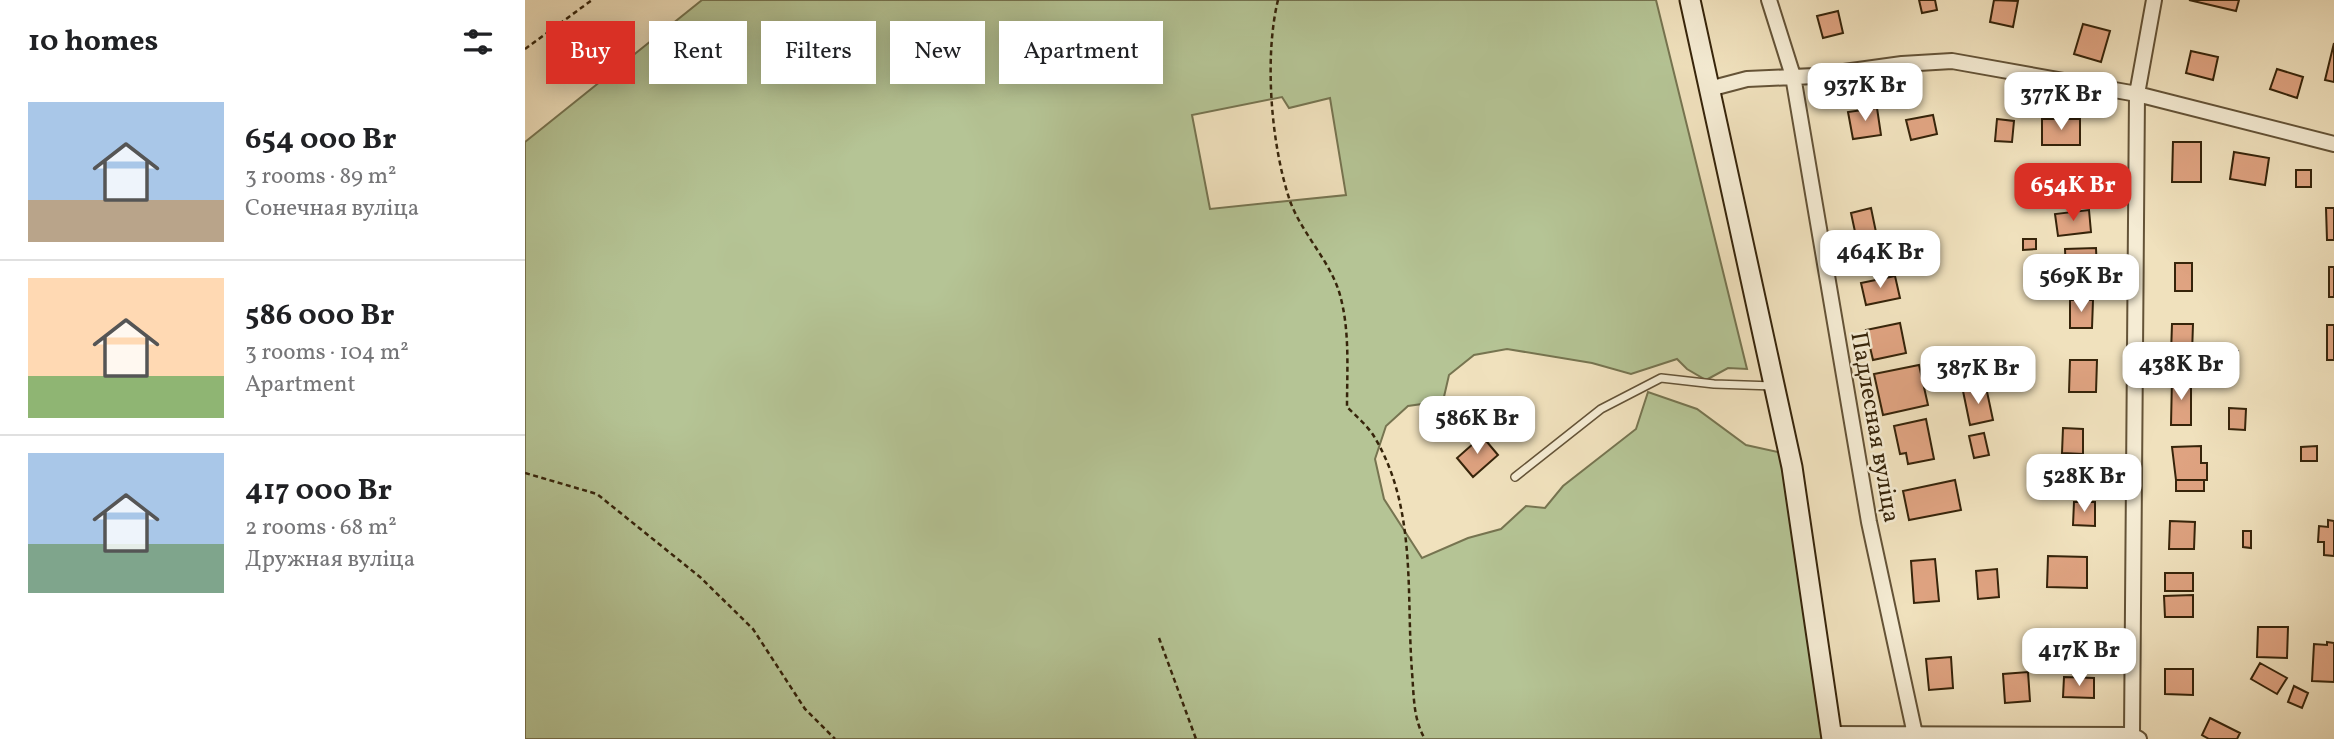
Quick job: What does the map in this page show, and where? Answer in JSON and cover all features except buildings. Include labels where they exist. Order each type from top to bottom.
[{"type":"street","points":[[1691,0],[1792,467],[1832,736],[2135,737],[2137,94],[2154,0]]},
{"type":"street","name":"Падлесная вуліца","points":[[1769,0],[1793,76],[1869,522],[1914,736]]},
{"type":"street","points":[[1709,89],[1747,79],[1952,61],[2137,94],[2334,144]]},
{"type":"lane","points":[[1515,477],[1601,409],[1661,378],[1774,386]]},
{"type":"path","points":[[525,49],[592,0]]},
{"type":"path","points":[[1278,0],[1271,28],[1271,93],[1290,200],[1340,293],[1348,349],[1347,407],[1375,437],[1398,489],[1404,517],[1416,725],[1425,739]]},
{"type":"path","points":[[525,473],[597,494],[700,577],[753,629],[805,709],[835,739]]},
{"type":"path","points":[[1159,638],[1196,739]]},
{"type":"green space","points":[[702,0],[1656,0],[1747,369],[1728,368],[1706,380],[1687,369],[1677,359],[1631,374],[1592,363],[1507,349],[1474,355],[1449,375],[1443,401],[1408,406],[1386,426],[1375,459],[1384,499],[1422,558],[1468,538],[1501,529],[1526,506],[1545,508],[1563,486],[1636,429],[1648,392],[1697,409],[1746,445],[1782,453],[1823,739],[525,739],[525,142],[597,84],[635,84],[635,54],[649,43],[649,84],[747,84],[747,21],[676,21]],"holes":[[[1282,97],[1289,108],[1330,98],[1346,195],[1210,209],[1192,115]]]}]
